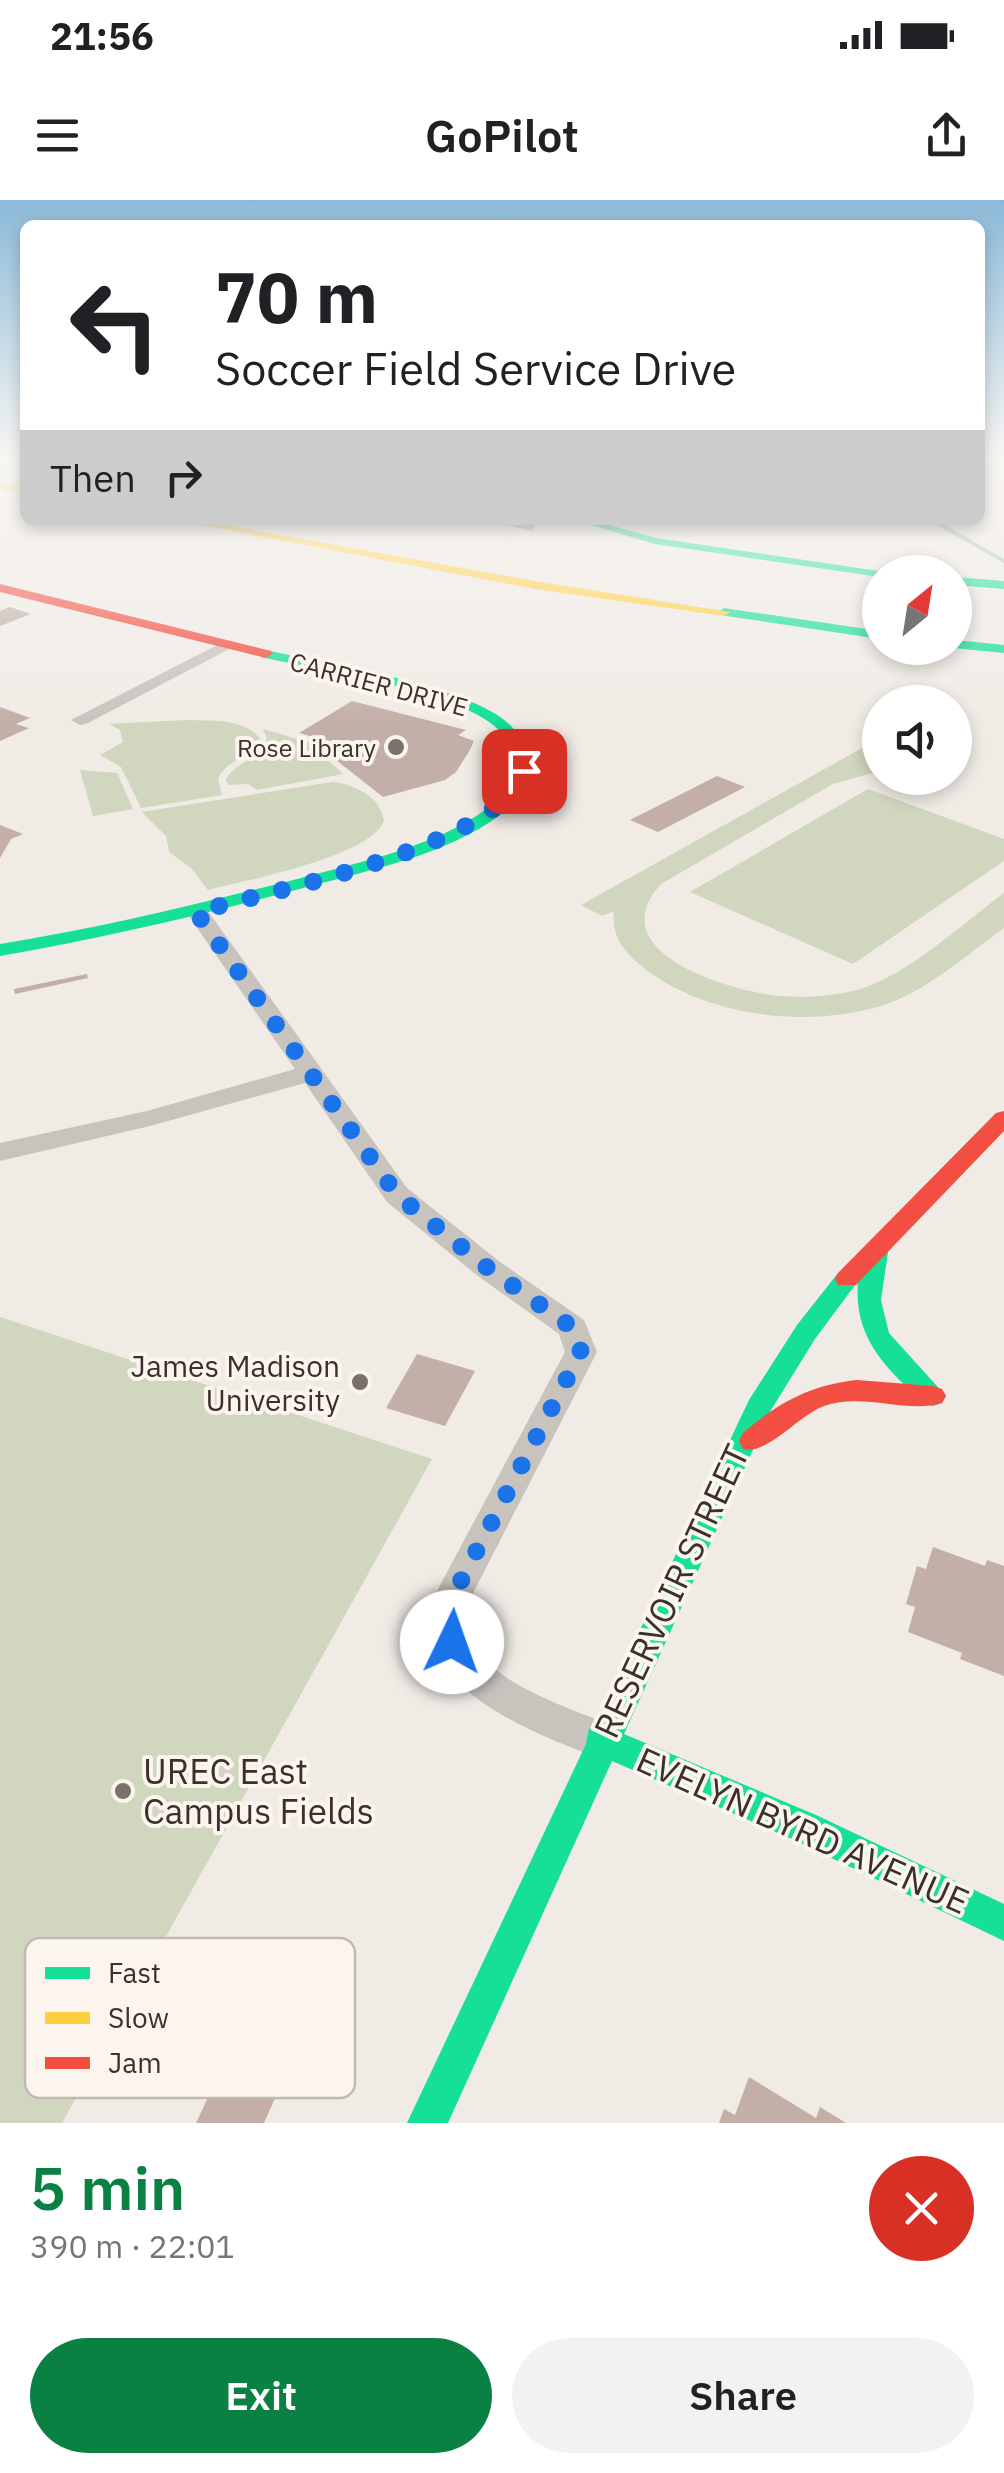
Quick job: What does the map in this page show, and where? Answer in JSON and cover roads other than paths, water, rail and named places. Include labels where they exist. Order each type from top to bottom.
[{"type":"main road","points":[[311,544],[521,582],[862,632]]},
{"type":"main road","points":[[410,544],[616,578],[862,612]]},
{"type":"main road","points":[[674,544],[862,570]]},
{"type":"main road","points":[[972,583],[1004,586]]},
{"type":"main road","name":"CARRIER DRIVE","points":[[0,588],[462,704],[508,730],[523,752],[525,765],[518,787],[502,806],[454,832],[377,862],[196,912],[70,940],[0,950]]},
{"type":"main road","points":[[972,624],[1004,628]]},
{"type":"main road","points":[[972,646],[1004,649]]},
{"type":"main road","name":"RESERVOIR STREET","points":[[426,2123],[601,1740],[759,1408],[806,1332],[880,1239],[1004,1118]]},
{"type":"main road","points":[[726,1472],[778,1413],[803,1399],[833,1390],[859,1389],[933,1396],[890,1356],[866,1322],[864,1305],[880,1239]]},
{"type":"main road","name":"EVELYN BYRD AVENUE","points":[[601,1740],[888,1865],[1004,1923]]},
{"type":"street","points":[[80,720],[229,646]]},
{"type":"street","points":[[196,912],[397,1195],[489,1269],[573,1328],[581,1352],[453,1596],[448,1626],[464,1666],[490,1689],[601,1740]]},
{"type":"street","points":[[0,1152],[150,1118],[311,1074]]},
{"type":"waterway","points":[[974,544],[1004,561]]},
{"type":"place","name":"Rose Library","points":[[396,747]]},
{"type":"place","name":"James Madison University","points":[[360,1382]]},
{"type":"place","name":"UREC East Campus Fields","points":[[123,1791]]}]
